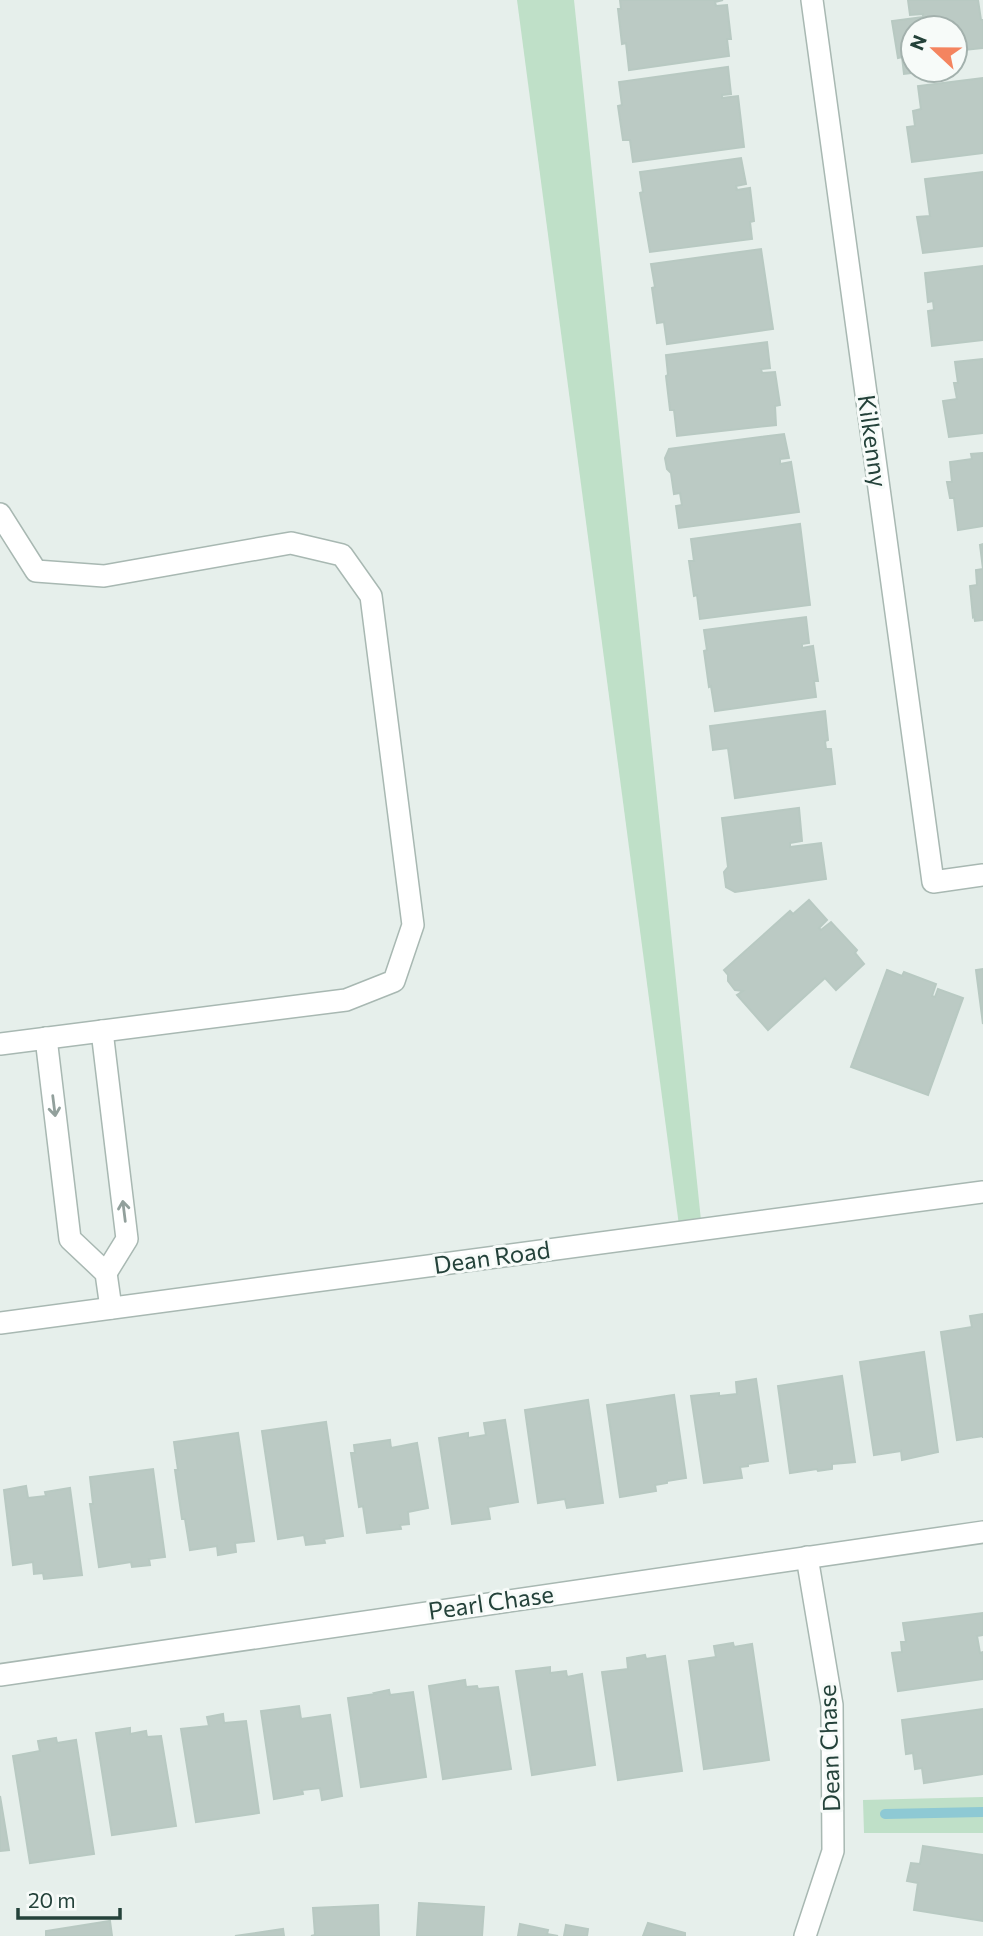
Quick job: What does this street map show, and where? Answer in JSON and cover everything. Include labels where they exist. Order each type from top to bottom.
[{"type":"street","name":"Kilkenny","points":[[812,0],[933,882],[983,875]]},
{"type":"street","points":[[0,514],[36,571],[104,576],[291,543],[342,555],[371,596],[412,925],[394,981],[346,1000],[0,1044]]},
{"type":"street","points":[[102,1031],[127,1239],[106,1273]]},
{"type":"street","points":[[46,1038],[70,1239],[106,1273],[111,1308]]},
{"type":"street","name":"Dean Road","points":[[0,1323],[983,1192]]},
{"type":"street","name":"Pearl Chase","points":[[0,1675],[983,1532]]},
{"type":"street","name":"Dean Chase","points":[[805,1936],[833,1850],[832,1706],[807,1557]]},
{"type":"green space","points":[[517,0],[574,0],[702,1230],[680,1233]]},
{"type":"green space","points":[[983,1797],[983,1833],[864,1833],[863,1800]]},
{"type":"building","points":[[620,0],[723,0],[715,2],[716,6],[727,5],[731,39],[727,39],[729,56],[629,70],[626,43],[622,44],[618,9],[621,9]]},
{"type":"building","points":[[908,0],[978,0],[983,20],[983,48],[969,50],[969,14],[910,14]]},
{"type":"building","points":[[899,20],[898,58],[892,21]]},
{"type":"building","points":[[728,67],[731,94],[722,95],[722,98],[738,96],[744,147],[633,162],[630,140],[623,140],[618,106],[622,105],[619,82]]},
{"type":"building","points":[[983,78],[983,153],[912,162],[907,127],[915,126],[913,111],[921,109],[918,86],[969,84],[969,80]]},
{"type":"building","points":[[741,158],[746,184],[736,186],[737,190],[750,188],[754,221],[750,222],[752,239],[650,252],[640,193],[643,192],[640,172]]},
{"type":"building","points":[[983,172],[983,246],[923,253],[917,217],[930,216],[925,179]]},
{"type":"building","points":[[761,249],[773,329],[667,344],[664,322],[657,323],[651,264]]},
{"type":"building","points":[[983,266],[983,340],[932,346],[928,311],[934,310],[933,301],[928,302],[925,273]]},
{"type":"building","points":[[767,342],[770,368],[761,369],[762,373],[775,372],[780,405],[775,406],[776,425],[677,436],[674,410],[670,410],[666,355]]},
{"type":"building","points":[[983,359],[983,433],[949,437],[943,401],[957,399],[954,383],[958,383],[955,362]]},
{"type":"building","points":[[784,434],[789,458],[780,459],[780,464],[791,462],[799,512],[679,528],[676,506],[682,505],[680,493],[674,494],[671,473],[667,469],[665,458],[669,449]]},
{"type":"building","points":[[983,453],[983,526],[958,530],[954,498],[950,498],[947,482],[952,482],[950,462],[972,459],[971,454]]},
{"type":"building","points":[[800,524],[810,605],[700,619],[689,561],[694,561],[691,539]]},
{"type":"building","points":[[983,544],[983,569],[980,545]]},
{"type":"building","points":[[983,569],[983,620],[975,621],[970,586],[977,585],[976,570]]},
{"type":"building","points":[[806,617],[809,643],[802,644],[802,648],[813,646],[818,681],[814,681],[816,697],[715,711],[704,651],[707,650],[704,630]]},
{"type":"building","points":[[825,711],[828,740],[825,741],[826,749],[831,749],[835,784],[735,798],[728,748],[713,750],[710,726]]},
{"type":"building","points":[[799,808],[802,841],[790,843],[790,847],[821,843],[826,879],[735,892],[726,887],[724,872],[728,867],[722,818]]},
{"type":"building","points":[[809,900],[827,920],[819,928],[821,930],[831,922],[857,950],[855,953],[864,964],[836,990],[825,978],[768,1030],[737,995],[743,991],[735,990],[724,970],[790,911],[793,914]]},
{"type":"building","points":[[983,969],[983,1024],[976,970]]},
{"type":"building","points":[[887,970],[902,976],[904,972],[936,984],[932,996],[935,997],[938,989],[963,998],[928,1095],[851,1067]]},
{"type":"building","points":[[983,1314],[983,1436],[957,1440],[941,1332],[972,1327],[970,1316]]},
{"type":"building","points":[[924,1352],[938,1452],[902,1460],[901,1451],[874,1455],[860,1362]]},
{"type":"building","points":[[842,1376],[855,1462],[832,1464],[832,1469],[790,1473],[778,1386]]},
{"type":"building","points":[[756,1379],[768,1461],[740,1467],[742,1478],[704,1483],[691,1396],[737,1394],[736,1382]]},
{"type":"building","points":[[674,1395],[686,1478],[655,1485],[656,1491],[620,1497],[607,1405]]},
{"type":"building","points":[[588,1400],[603,1503],[567,1508],[565,1499],[538,1503],[525,1410]]},
{"type":"building","points":[[505,1420],[518,1502],[488,1507],[490,1519],[452,1524],[439,1438],[468,1433],[468,1438],[486,1435],[484,1423]]},
{"type":"building","points":[[326,1422],[343,1536],[324,1539],[325,1543],[306,1545],[304,1535],[278,1539],[262,1431]]},
{"type":"building","points":[[238,1433],[254,1541],[235,1543],[236,1552],[218,1555],[217,1546],[190,1550],[185,1519],[182,1519],[174,1442]]},
{"type":"building","points":[[390,1440],[391,1448],[417,1443],[428,1508],[408,1512],[409,1524],[400,1525],[401,1529],[367,1533],[363,1506],[359,1507],[351,1453],[355,1453],[354,1445]]},
{"type":"building","points":[[153,1469],[165,1557],[149,1559],[150,1565],[132,1567],[131,1562],[99,1567],[90,1504],[93,1504],[90,1477]]},
{"type":"building","points":[[26,1486],[28,1498],[46,1496],[45,1492],[70,1488],[82,1575],[44,1579],[43,1573],[34,1574],[33,1562],[13,1565],[4,1490]]},
{"type":"building","points":[[983,1613],[983,1635],[977,1636],[980,1653],[983,1652],[983,1679],[898,1691],[892,1653],[902,1652],[901,1642],[906,1642],[903,1623]]},
{"type":"building","points":[[733,1643],[734,1647],[752,1644],[769,1760],[704,1769],[689,1661],[716,1657],[714,1646]]},
{"type":"building","points":[[645,1655],[646,1659],[665,1656],[682,1771],[618,1780],[602,1672],[628,1669],[627,1658]]},
{"type":"building","points":[[550,1667],[550,1673],[566,1671],[567,1677],[582,1674],[595,1765],[532,1775],[516,1671]]},
{"type":"building","points":[[465,1680],[466,1687],[498,1687],[511,1769],[443,1779],[429,1686]]},
{"type":"building","points":[[389,1690],[390,1695],[413,1692],[426,1777],[361,1787],[348,1698]]},
{"type":"building","points":[[299,1706],[301,1719],[330,1715],[342,1796],[322,1800],[320,1788],[302,1790],[303,1794],[274,1799],[261,1711]]},
{"type":"building","points":[[983,1709],[983,1774],[924,1783],[922,1768],[915,1769],[913,1753],[906,1754],[902,1720]]},
{"type":"building","points":[[223,1714],[224,1723],[246,1721],[259,1813],[196,1822],[181,1729],[209,1726],[207,1717]]},
{"type":"building","points":[[130,1728],[130,1734],[146,1731],[147,1737],[161,1736],[176,1826],[112,1835],[96,1733]]},
{"type":"building","points":[[56,1738],[57,1743],[76,1740],[94,1854],[30,1863],[13,1756],[40,1751],[38,1741]]},
{"type":"building","points":[[0,1796],[9,1850],[0,1851]]},
{"type":"building","points":[[923,1846],[983,1855],[983,1921],[914,1910],[918,1883],[907,1881],[911,1863],[920,1864]]},
{"type":"building","points":[[419,1903],[484,1907],[482,1936],[417,1936]]},
{"type":"building","points":[[378,1905],[379,1936],[311,1936],[315,1935],[313,1908]]},
{"type":"building","points":[[110,1921],[112,1936],[46,1936],[46,1931]]},
{"type":"building","points":[[648,1923],[685,1933],[685,1936],[643,1936]]},
{"type":"building","points":[[520,1924],[548,1930],[547,1934],[558,1936],[518,1936]]},
{"type":"building","points":[[566,1925],[588,1929],[587,1936],[564,1936]]},
{"type":"building","points":[[283,1929],[284,1936],[235,1936]]},
{"type":"waterway","points":[[885,1814],[983,1812]]}]
